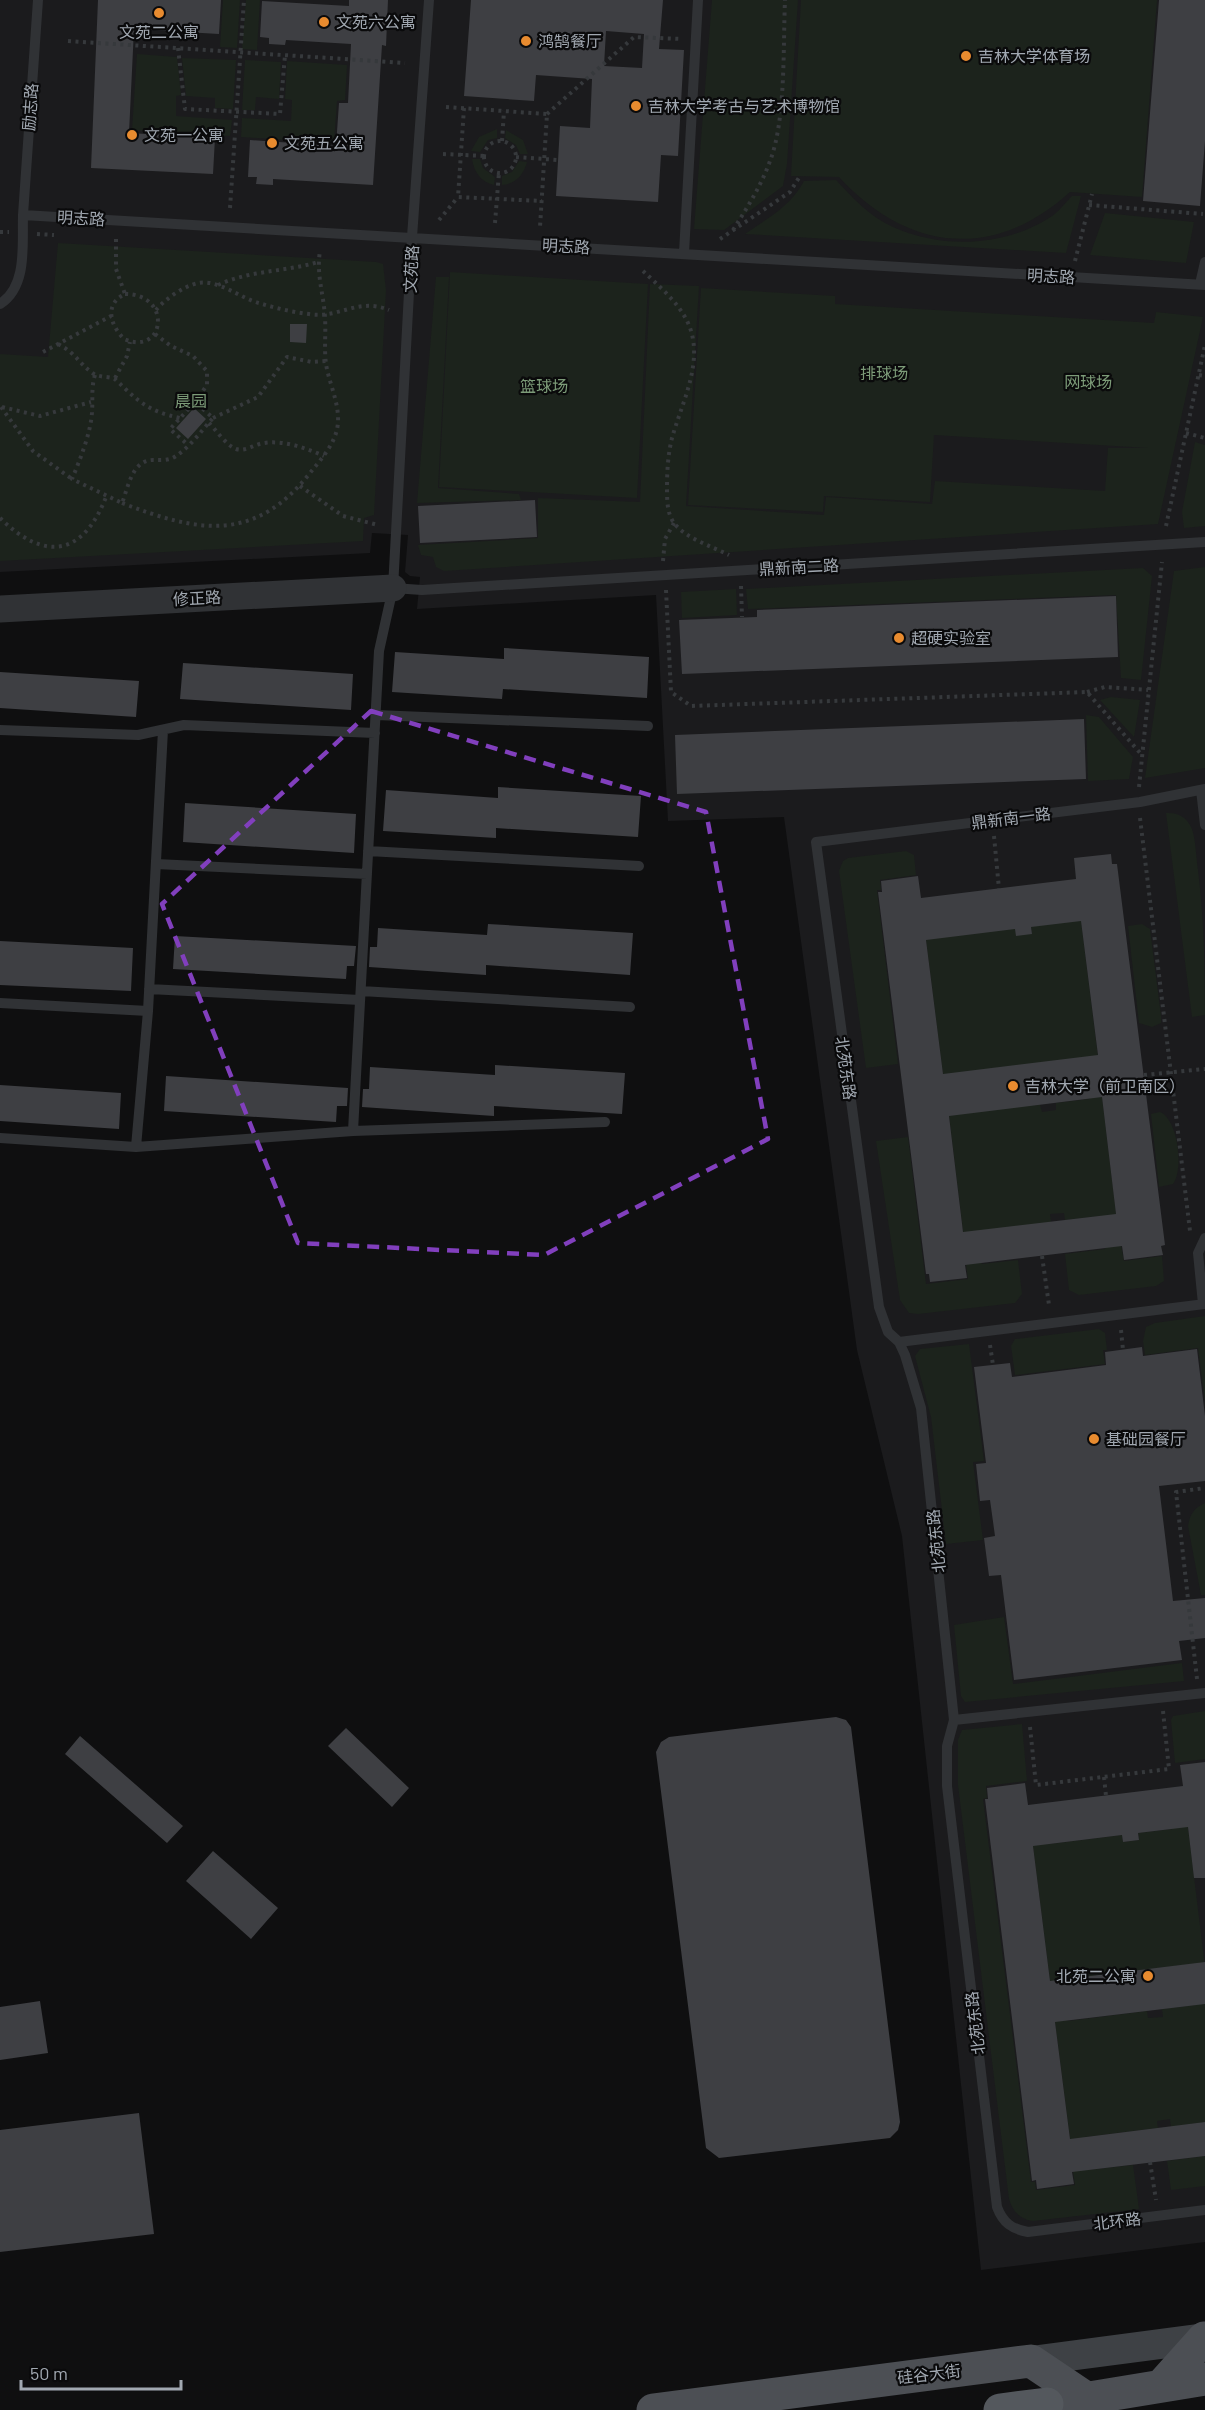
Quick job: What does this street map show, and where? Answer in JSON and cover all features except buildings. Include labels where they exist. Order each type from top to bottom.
[{"type":"highway","points":[[1000,2410],[1047,2404]]},
{"type":"main road","name":"硅谷大街","points":[[653,2410],[1204,2338]]},
{"type":"main road","points":[[1161,2386],[1204,2338]]},
{"type":"main road","points":[[1031,2361],[1086,2398]]},
{"type":"main road","points":[[1047,2404],[1205,2379]]},
{"type":"street","name":"修正路","points":[[0,609],[393,588]]},
{"type":"lane","name":"励志路","points":[[23,214],[38,0]]},
{"type":"lane","name":"文苑路","points":[[353,1131],[379,651],[393,588],[412,237],[429,0]]},
{"type":"lane","points":[[684,253],[699,0]]},
{"type":"lane","name":"明志路","points":[[23,214],[1203,285]]},
{"type":"lane","points":[[0,304],[16,287],[21,268],[23,214]]},
{"type":"lane","points":[[1203,285],[1205,262]]},
{"type":"lane","name":"鼎新南二路","points":[[393,588],[422,590],[1205,542]]},
{"type":"lane","points":[[376,715],[648,726]]},
{"type":"lane","points":[[0,730],[138,735],[184,725],[375,733]]},
{"type":"lane","points":[[136,1147],[148,1011],[163,730]]},
{"type":"lane","points":[[1203,789],[1205,825]]},
{"type":"lane","name":"鼎新南一路","points":[[816,842],[1140,802],[1203,789]]},
{"type":"lane","name":"北苑东路","points":[[816,842],[879,1307],[888,1332],[899,1342],[921,1408],[954,1720],[947,1746],[947,1786],[997,2207],[1006,2223],[1015,2229],[1028,2232]]},
{"type":"lane","points":[[368,851],[639,866]]},
{"type":"lane","points":[[156,864],[367,874]]},
{"type":"lane","points":[[149,988],[630,1007]]},
{"type":"lane","points":[[0,1003],[148,1011]]},
{"type":"lane","points":[[0,1138],[136,1147],[353,1131],[605,1122]]},
{"type":"lane","points":[[899,1342],[1204,1304],[1198,1253],[1205,1238]]},
{"type":"lane","points":[[954,1720],[1205,1693]]},
{"type":"lane","name":"北环路","points":[[1028,2232],[1205,2210]]},
{"type":"path","points":[[230,208],[244,0]]},
{"type":"path","points":[[733,230],[754,197],[771,161],[778,133],[785,0]]},
{"type":"path","points":[[540,227],[547,114],[634,37],[690,40]]},
{"type":"path","points":[[68,41],[405,63]]},
{"type":"path","points":[[178,48],[185,109],[280,114],[285,55]]},
{"type":"path","points":[[446,107],[547,114]]},
{"type":"path","points":[[439,220],[458,197],[464,108]]},
{"type":"path","points":[[502,141],[504,111]]},
{"type":"path","points":[[484,156],[490,145],[502,141]]},
{"type":"path","points":[[484,156],[490,168],[500,172],[513,166],[516,157],[513,148],[502,141]]},
{"type":"path","points":[[443,154],[484,156]]},
{"type":"path","points":[[516,157],[558,160]]},
{"type":"path","points":[[495,223],[500,172]]},
{"type":"path","points":[[720,239],[790,192],[800,176]]},
{"type":"path","points":[[1076,261],[1092,194]]},
{"type":"path","points":[[458,197],[542,201]]},
{"type":"path","points":[[1089,205],[1203,214]]},
{"type":"path","points":[[116,239],[116,269],[125,294]]},
{"type":"path","points":[[1,407],[33,451],[72,479],[106,497],[169,521],[225,527],[253,520],[300,486],[324,456],[338,423],[326,361],[325,316],[318,276],[320,251]]},
{"type":"path","points":[[218,285],[250,273],[302,267],[318,262]]},
{"type":"path","points":[[643,271],[677,306],[688,322],[693,339],[693,363],[688,391],[672,439],[667,471],[667,503],[674,523],[684,531],[731,556]]},
{"type":"path","points":[[156,310],[174,295],[200,282],[218,285],[258,303],[325,316],[369,304],[389,310]]},
{"type":"path","points":[[125,294],[141,296],[156,310],[159,321],[155,334],[137,342],[130,342],[117,332],[111,315],[114,301],[125,294]]},
{"type":"path","points":[[43,352],[111,315]]},
{"type":"path","points":[[155,334],[171,346],[193,356],[207,371],[207,385],[170,429],[188,445]]},
{"type":"path","points":[[115,378],[128,356],[130,342]]},
{"type":"path","points":[[58,344],[75,354],[95,375],[115,378],[139,404],[180,418]]},
{"type":"path","points":[[1166,526],[1205,345]]},
{"type":"path","points":[[122,503],[135,470],[140,464],[146,460],[169,459],[188,445],[213,418],[258,397],[287,357],[312,362],[326,361]]},
{"type":"path","points":[[72,479],[83,453],[92,412],[91,402],[95,375]]},
{"type":"path","points":[[1199,375],[1205,376]]},
{"type":"path","points":[[1,407],[40,416],[53,414],[77,403],[91,402]]},
{"type":"path","points":[[195,402],[213,418]]},
{"type":"path","points":[[209,423],[233,448],[241,450],[263,443],[293,445],[324,456]]},
{"type":"path","points":[[1186,434],[1205,438]]},
{"type":"path","points":[[300,486],[343,516],[378,525]]},
{"type":"path","points":[[0,518],[37,543],[56,547],[71,544],[91,527],[106,497]]},
{"type":"path","points":[[663,560],[665,539],[674,523]]},
{"type":"path","points":[[1139,788],[1162,562]]},
{"type":"path","points":[[741,585],[742,617]]},
{"type":"path","points":[[666,590],[671,692],[691,706],[1087,692],[1105,687],[1148,690]]},
{"type":"path","points":[[1087,692],[1141,754]]},
{"type":"path","points":[[1140,818],[1190,1238]]},
{"type":"path","points":[[994,835],[999,889]]},
{"type":"path","points":[[1144,1075],[1205,1069]]},
{"type":"path","points":[[1042,1256],[1049,1305]]},
{"type":"path","points":[[1197,1682],[1176,1492],[1205,1488]]},
{"type":"path","points":[[1030,1726],[1036,1785],[1169,1769],[1163,1711]]},
{"type":"path","points":[[1104,1777],[1106,1796]]},
{"type":"path","points":[[1150,2162],[1156,2201]]},
{"type":"highlighted area","points":[[371,711],[706,812],[768,1139],[544,1255],[298,1243],[162,904]]},
{"type":"shaded area","name":"吉林大学（前卫南区）","points":[[0,0],[1205,0],[1205,2242],[981,2270],[902,1536],[857,1350],[784,817],[668,821],[656,595],[417,609],[420,577],[410,576],[405,572],[408,535],[372,533],[370,553],[0,572]]},
{"type":"green space","points":[[223,0],[240,0],[237,48],[220,47]]},
{"type":"green space","points":[[246,0],[260,0],[257,50],[242,49]]},
{"type":"green space","points":[[712,0],[798,0],[787,164],[783,186],[724,230],[694,229]]},
{"type":"green space","points":[[801,0],[1157,0],[1142,197],[1070,192],[1041,214],[1012,229],[982,237],[952,238],[922,233],[894,221],[866,202],[839,177],[791,176]]},
{"type":"green space","points":[[137,54],[177,57],[181,95],[176,96],[176,116],[232,120],[230,136],[132,130]]},
{"type":"green space","points":[[182,58],[236,60],[233,109],[215,108],[215,98],[186,96]]},
{"type":"green space","points":[[245,60],[281,62],[279,99],[256,97],[255,110],[242,110]]},
{"type":"green space","points":[[287,61],[347,65],[345,100],[337,101],[334,143],[241,137],[242,118],[291,121],[292,100],[285,99]]},
{"type":"green space","points":[[497,129],[497,138],[488,140],[480,152],[471,151],[479,137]]},
{"type":"green space","points":[[506,130],[523,140],[528,154],[520,154],[516,145],[505,138]]},
{"type":"green space","points":[[472,159],[480,159],[483,168],[495,177],[494,185],[485,182],[479,176]]},
{"type":"green space","points":[[519,161],[527,162],[524,171],[511,183],[502,185],[502,176],[512,172]]},
{"type":"green space","points":[[836,180],[862,206],[885,223],[912,234],[952,241],[972,242],[1012,235],[1031,228],[1052,216],[1072,196],[1081,196],[1066,253],[745,234],[786,205],[804,181]]},
{"type":"green space","points":[[1105,213],[1194,222],[1186,263],[1090,255]]},
{"type":"green space","name":"晨园","points":[[58,243],[383,264],[386,290],[374,515],[364,518],[363,541],[0,561],[0,354],[48,357]]},
{"type":"green space","name":"篮球场","points":[[450,272],[648,284],[637,498],[439,487]]},
{"type":"green space","points":[[436,277],[449,277],[438,488],[519,494],[521,500],[417,503]]},
{"type":"green space","points":[[650,284],[699,286],[686,506],[824,515],[826,497],[932,504],[935,481],[1105,491],[1108,448],[1148,448],[934,435],[930,502],[824,496],[823,512],[688,505],[701,288],[835,296],[835,304],[1154,323],[1156,312],[1203,317],[1158,524],[444,571],[436,567],[433,557],[421,555],[418,545],[538,538],[538,498],[640,502]]},
{"type":"green space","points":[[1195,442],[1205,445],[1205,526],[1184,528],[1182,512]]},
{"type":"green space","points":[[1205,567],[1205,768],[1145,778],[1174,571]]},
{"type":"green space","points":[[1143,568],[1152,576],[1141,680],[1121,678],[1116,595],[748,609],[746,589]]},
{"type":"green space","points":[[736,589],[737,615],[682,618],[681,592]]},
{"type":"green space","points":[[1111,697],[1140,700],[1134,737],[1100,700]]},
{"type":"green space","points":[[1086,715],[1099,717],[1133,757],[1129,779],[1088,781]]},
{"type":"green space","points":[[1166,813],[1178,814],[1185,818],[1192,829],[1194,839],[1203,924],[1205,1015],[1192,1017]]},
{"type":"green space","points":[[906,851],[914,855],[916,875],[880,880],[881,890],[877,890],[898,1064],[866,1068],[839,871],[843,861],[848,858]]},
{"type":"green space","points":[[1079,905],[1099,1065],[944,1082],[924,924],[1015,929],[1032,934],[1031,927]]},
{"type":"green space","points":[[1142,924],[1150,929],[1161,1016],[1161,1023],[1152,1027],[1139,1023],[1128,926]]},
{"type":"green space","points":[[1101,1089],[1118,1229],[1102,1231],[1100,1216],[1065,1220],[1064,1213],[1050,1214],[1051,1222],[965,1247],[948,1107],[1040,1105],[1042,1112],[1056,1110],[1056,1103],[1089,1099]]},
{"type":"green space","points":[[1160,1112],[1171,1124],[1175,1134],[1178,1168],[1173,1184],[1159,1187],[1151,1114]]},
{"type":"green space","points":[[908,1137],[926,1284],[968,1279],[965,1258],[980,1257],[982,1264],[1018,1260],[1022,1294],[1015,1303],[918,1314],[909,1313],[900,1300],[876,1141]]},
{"type":"green space","points":[[1120,1239],[1124,1261],[1162,1256],[1164,1281],[1156,1286],[1079,1295],[1069,1290],[1065,1254],[1105,1249],[1105,1241]]},
{"type":"green space","points":[[1205,1316],[1205,1401],[1198,1348],[1145,1355],[1143,1341],[1146,1327],[1155,1323]]},
{"type":"green space","points":[[1099,1329],[1105,1333],[1107,1350],[1103,1350],[1105,1364],[1015,1375],[1011,1346],[1015,1339]]},
{"type":"green space","points":[[969,1344],[984,1461],[973,1462],[983,1540],[946,1544],[931,1417],[915,1356],[920,1349]]},
{"type":"green space","points":[[1205,1503],[1205,1595],[1201,1595],[1188,1526],[1193,1512]]},
{"type":"green space","points":[[1004,1617],[1013,1684],[1182,1663],[1184,1681],[965,1702],[961,1696],[954,1625]]},
{"type":"green space","points":[[1205,1711],[1205,1759],[1175,1763],[1171,1720],[1173,1716]]},
{"type":"green space","points":[[1022,1724],[1027,1781],[986,1786],[987,1798],[983,1799],[1031,2182],[1035,2182],[1036,2190],[1075,2185],[1072,2165],[1087,2163],[1088,2170],[1133,2165],[1139,2209],[1033,2221],[1024,2219],[1018,2214],[1009,2199],[958,1785],[958,1740],[962,1730]]},
{"type":"green space","points":[[1186,1811],[1205,1967],[1192,1964],[1064,1979],[1051,1989],[1031,1830],[1050,1844],[1122,1835],[1123,1842],[1139,1840],[1138,1833],[1172,1829]]},
{"type":"green space","points":[[1205,1996],[1205,2122],[1171,2127],[1170,2119],[1157,2121],[1158,2128],[1085,2137],[1072,2154],[1054,2014],[1068,2021],[1147,2011],[1148,2018],[1163,2017],[1162,2009],[1195,2005]]},
{"type":"green space","points":[[1205,2156],[1205,2186],[1171,2190],[1167,2161]]},
{"type":"place","name":"文苑二公寓","points":[[159,13]]},
{"type":"place","name":"文苑六公寓","points":[[324,22]]},
{"type":"place","name":"鸿鹄餐厅","points":[[526,41]]},
{"type":"place","name":"吉林大学体育场","points":[[966,56]]},
{"type":"place","name":"吉林大学考古与艺术博物馆","points":[[636,106]]},
{"type":"place","name":"文苑一公寓","points":[[132,135]]},
{"type":"place","name":"文苑五公寓","points":[[272,143]]},
{"type":"place","name":"超硬实验室","points":[[899,638]]},
{"type":"place","name":"吉林大学（前卫南区）","points":[[1013,1086]]},
{"type":"place","name":"基础园餐厅","points":[[1094,1439]]},
{"type":"place","name":"北苑二公寓","points":[[1148,1976]]},
{"type":"park label","name":"排球场","points":[[884,373]]},
{"type":"park label","name":"网球场","points":[[1088,382]]}]
